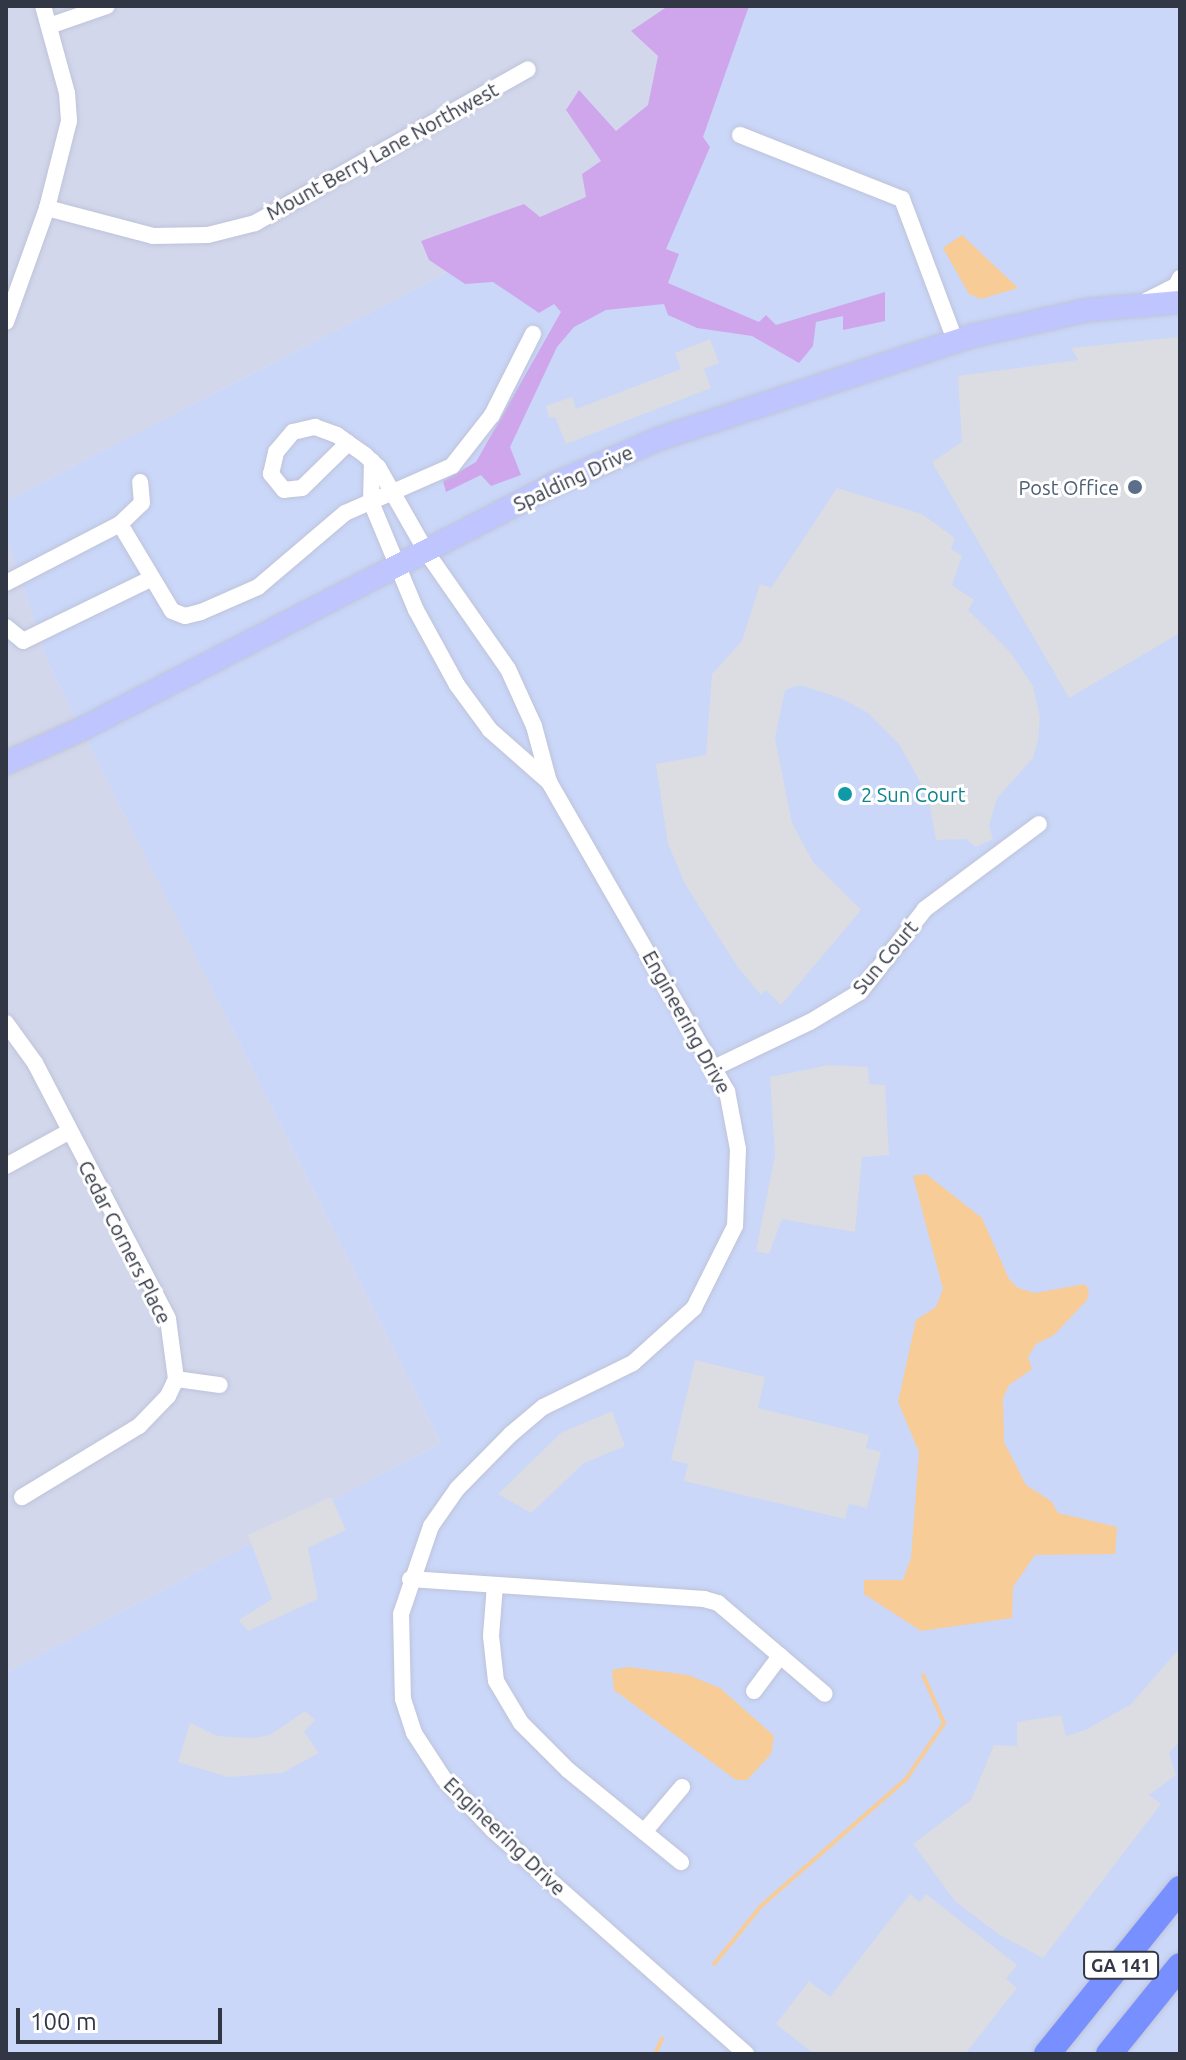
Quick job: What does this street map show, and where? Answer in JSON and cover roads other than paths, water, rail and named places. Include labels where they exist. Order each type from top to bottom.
[{"type":"highway","name":"GA 141","points":[[1055,2049],[1180,1889]]},
{"type":"highway","name":"GA 141","points":[[1109,2054],[1180,1966]]},
{"type":"main road","name":"Spalding Drive","points":[[6,763],[399,568],[557,483],[658,439],[955,340],[1143,303],[1180,302]]},
{"type":"street","points":[[6,322],[47,208],[69,121],[67,93],[43,6]]},
{"type":"street","points":[[49,26],[107,6]]},
{"type":"street","name":"Mount Berry Lane Northwest","points":[[47,208],[153,236],[208,235],[255,223],[528,69]]},
{"type":"street","points":[[740,135],[902,199],[955,340]]},
{"type":"street","points":[[1143,303],[1176,286],[1180,278]]},
{"type":"street","points":[[120,524],[150,579],[172,611],[185,616],[201,612],[258,587],[329,523],[452,466],[492,415],[533,334]]},
{"type":"street","name":"Engineering Drive","points":[[348,443],[302,488],[284,490],[271,474],[276,452],[293,432],[315,427],[348,443],[372,461],[395,490],[427,553],[508,669],[534,726],[549,782],[716,1067],[734,1121],[739,1190],[735,1226],[708,1287],[682,1323],[633,1363],[543,1407],[500,1444],[431,1526],[410,1579],[401,1614],[403,1699],[414,1733],[444,1779],[493,1830],[746,2054]]},
{"type":"street","points":[[371,502],[372,461]]},
{"type":"street","points":[[6,583],[120,524],[142,503],[140,482]]},
{"type":"street","name":"Engineering Drive","points":[[371,502],[399,568],[457,685],[490,730],[549,782]]},
{"type":"street","points":[[6,627],[23,641],[150,579]]},
{"type":"street","name":"Sun Court","points":[[716,1067],[810,1022],[860,992],[925,909],[1039,824]]},
{"type":"street","name":"Cedar Corners Place","points":[[6,1023],[35,1063],[68,1132],[168,1319],[176,1379]]},
{"type":"street","points":[[6,1166],[68,1132]]},
{"type":"street","points":[[22,1497],[139,1426],[168,1396],[176,1379],[220,1385]]},
{"type":"street","points":[[410,1579],[704,1599],[718,1603],[825,1694]]},
{"type":"street","points":[[495,1585],[491,1636],[496,1681],[531,1732],[681,1862]]},
{"type":"street","points":[[754,1691],[780,1656]]},
{"type":"street","points":[[644,1832],[682,1787]]},
{"type":"waterway","points":[[714,1964],[761,1906],[906,1779],[944,1723],[923,1675]]},
{"type":"waterway","points":[[655,2054],[662,2039]]},
{"type":"place","name":"Post Office","points":[[1135,487]]},
{"type":"place","name":"2 Sun Court","points":[[845,794]]}]
